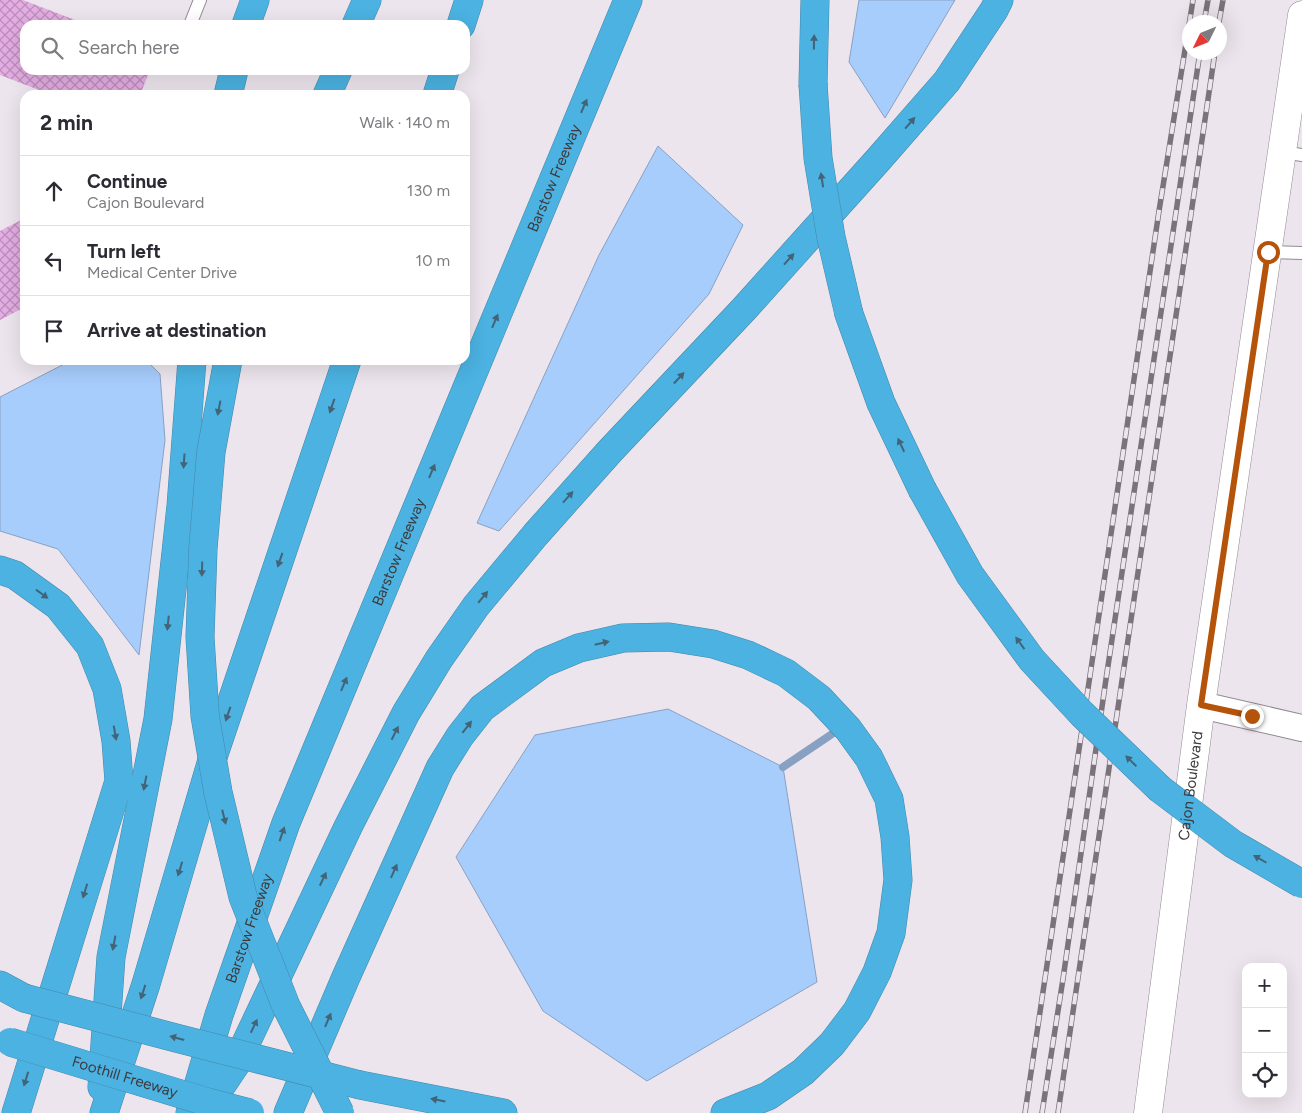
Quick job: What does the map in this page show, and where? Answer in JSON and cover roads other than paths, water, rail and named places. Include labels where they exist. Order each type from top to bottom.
[{"type":"highway","points":[[248,20],[255,0]]},
{"type":"highway","points":[[463,20],[469,0]]},
{"type":"highway","name":"Barstow Freeway","points":[[190,1113],[219,1015],[286,823],[628,0]]},
{"type":"highway","points":[[815,0],[813,84],[818,158],[831,237],[849,314],[881,402],[922,489],[970,575],[1032,660],[1082,714],[1160,789],[1233,844],[1302,884]]},
{"type":"highway","points":[[203,1113],[236,1064],[348,827],[406,713],[439,658],[476,606],[554,513],[744,309],[947,81],[999,0]]},
{"type":"highway","points":[[229,90],[233,75]]},
{"type":"highway","points":[[329,90],[336,75]]},
{"type":"highway","points":[[439,90],[444,75]]},
{"type":"highway","points":[[100,1113],[111,957],[158,719],[181,506],[192,365]]},
{"type":"highway","points":[[227,365],[210,452],[203,549],[200,637],[206,716],[218,792],[243,897],[286,1006],[340,1113]]},
{"type":"highway","points":[[104,1113],[146,984],[212,760],[346,365]]},
{"type":"highway","points":[[0,570],[15,575],[58,606],[90,646],[107,689],[116,742],[119,781],[16,1113]]},
{"type":"highway","points":[[288,1113],[346,977],[440,768],[460,736],[482,708],[543,663],[579,648],[623,638],[670,637],[713,644],[748,655],[786,674],[819,698],[848,729],[869,758],[889,799],[896,837],[898,880],[891,933],[878,972],[857,1011],[832,1044],[803,1072],[768,1096],[725,1113]]},
{"type":"highway","points":[[0,985],[12,994],[186,1041],[360,1085],[503,1113]]},
{"type":"highway","name":"Foothill Freeway","points":[[5,1040],[250,1113]]},
{"type":"main road","name":"Cajon Boulevard","points":[[1148,1113],[1201,705],[1268,252],[1292,153],[1302,15]]},
{"type":"street","points":[[1201,705],[1302,728]]},
{"type":"lane","points":[[192,20],[200,0]]},
{"type":"lane","points":[[1268,252],[1302,253]]},
{"type":"water","points":[[859,0],[955,0],[885,118],[849,62]]},
{"type":"water","points":[[658,146],[743,225],[709,294],[499,531],[477,523],[599,255]]},
{"type":"water","points":[[62,365],[151,365],[160,374],[165,440],[139,655],[58,549],[0,531],[0,397]]},
{"type":"water","points":[[668,709],[783,767],[817,982],[647,1081],[543,1011],[456,857],[535,735]]},
{"type":"waterway","points":[[783,767],[832,734]]},
{"type":"railway","points":[[1025,1113],[1159,211],[1193,0]]},
{"type":"railway","points":[[1205,15],[1208,0]]},
{"type":"railway","points":[[1220,15],[1223,0]]},
{"type":"railway","points":[[1042,1113],[1199,60]]},
{"type":"railway","points":[[1058,1113],[1214,60]]}]
